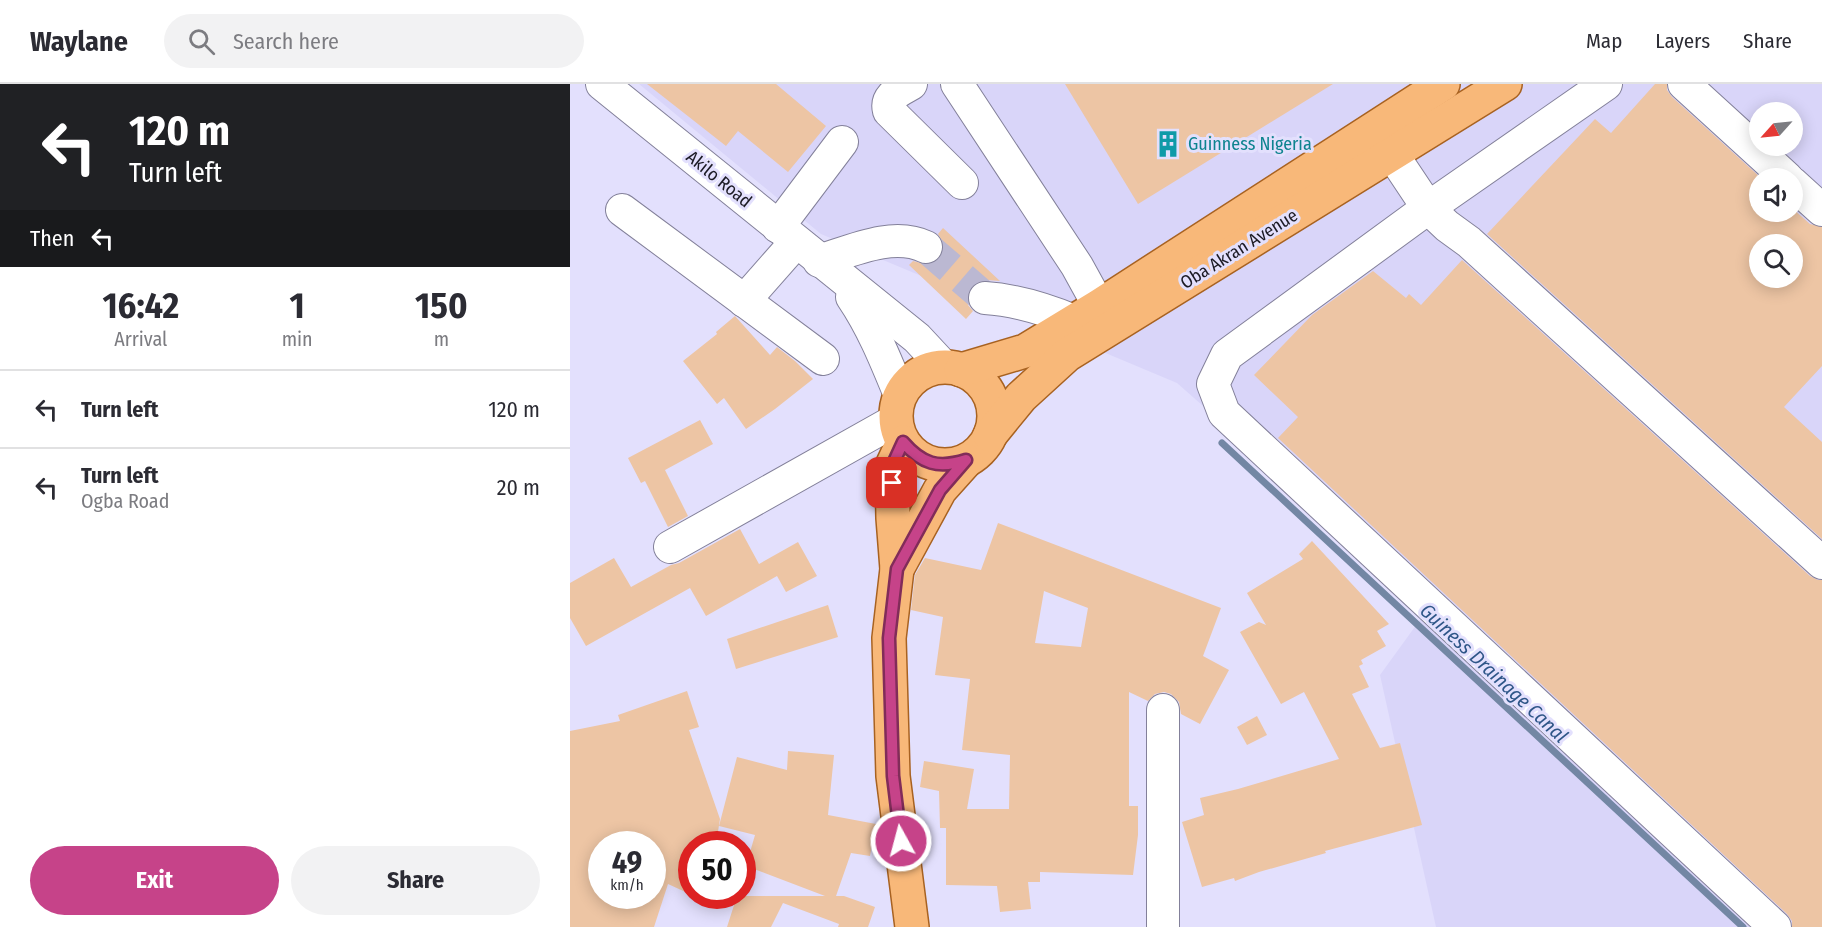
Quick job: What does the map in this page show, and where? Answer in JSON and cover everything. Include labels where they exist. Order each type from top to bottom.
[{"type":"main road","name":"Oba Akran Avenue","points":[[952,368],[1024,351],[1087,314],[1443,84]]},
{"type":"main road","name":"Oba Akran Avenue","points":[[990,435],[1021,397],[1066,355],[1505,84]]},
{"type":"main road","points":[[900,419],[918,457],[938,465],[952,465],[966,460],[984,446],[990,435],[994,415],[990,396],[978,380],[952,368],[930,369],[918,374],[908,384],[900,419],[892,466],[897,569],[889,638],[893,776],[912,927]]},
{"type":"main road","points":[[897,569],[940,490],[966,460]]},
{"type":"street","name":"Akilo Road","points":[[602,84],[952,368]]},
{"type":"street","points":[[911,84],[889,98],[887,104],[889,111],[962,183]]},
{"type":"street","points":[[957,84],[1077,266],[1087,314],[985,298]]},
{"type":"street","points":[[1606,84],[1428,208],[1227,355],[1213,384],[1224,413],[1775,927]]},
{"type":"street","points":[[1684,84],[1776,168]]},
{"type":"street","points":[[807,251],[842,142]]},
{"type":"street","points":[[1392,154],[1428,208],[1469,242],[1822,563]]},
{"type":"street","points":[[1803,193],[1822,210]]},
{"type":"street","points":[[622,210],[823,359]]},
{"type":"street","points":[[744,300],[807,251],[884,242],[915,242],[926,247]]},
{"type":"street","name":"Akilo Road","points":[[807,251],[864,315],[877,339],[900,419]]},
{"type":"street","points":[[670,547],[900,419]]},
{"type":"street","points":[[1163,710],[1163,927]]},
{"type":"shaded area","points":[[639,84],[1822,84],[1822,927],[1436,927],[1380,675],[1430,606],[1177,383],[821,234]]},
{"type":"building","points":[[647,84],[776,84],[826,126],[788,172],[738,131],[726,146]]},
{"type":"building","name":"Guinness Nigeria","points":[[1065,84],[1333,84],[1138,204]]},
{"type":"building","points":[[1655,84],[1667,84],[1667,90],[1672,97],[1750,168],[1749,222],[1803,222],[1803,218],[1810,224],[1822,227],[1822,366],[1784,407],[1822,442],[1822,539],[1487,234],[1595,119],[1611,133]]},
{"type":"building","points":[[943,228],[1000,281],[978,281],[971,287],[967,297],[968,305],[973,311],[966,319],[909,265],[913,261],[929,265],[938,260],[943,252],[944,244],[938,234]]},
{"type":"building","points":[[1462,260],[1810,576],[1822,580],[1822,927],[1792,927],[1792,921],[1787,914],[1278,438],[1298,417],[1254,375],[1312,315],[1373,271],[1406,298],[1409,294],[1421,305]]},
{"type":"building","points":[[735,316],[770,355],[777,347],[813,379],[746,429],[724,398],[717,404],[683,361],[717,334],[716,332]]},
{"type":"building","points":[[700,420],[713,444],[665,470],[688,516],[668,527],[645,481],[641,483],[628,458]]},
{"type":"building","points":[[998,523],[1221,608],[1203,656],[1229,670],[1200,724],[1181,714],[1179,702],[1171,694],[1164,692],[1155,694],[1148,701],[1129,692],[1129,806],[1138,806],[1138,835],[1133,875],[1040,872],[1040,882],[1028,882],[1031,909],[1000,912],[997,886],[946,885],[946,828],[940,828],[939,791],[920,787],[924,761],[974,769],[967,809],[1009,809],[1010,755],[962,750],[970,679],[935,675],[943,617],[911,610],[915,575],[925,558],[981,570]],"holes":[[[1044,591],[1088,608],[1081,647],[1035,643]]]},
{"type":"building","points":[[740,529],[759,564],[798,542],[817,576],[786,592],[777,576],[706,616],[690,588],[586,646],[570,618],[570,583],[614,558],[631,587]]},
{"type":"building","points":[[1312,541],[1389,624],[1377,631],[1386,646],[1361,660],[1363,664],[1359,666],[1369,687],[1352,694],[1380,748],[1400,743],[1422,825],[1325,851],[1326,853],[1235,881],[1234,878],[1202,887],[1182,822],[1204,815],[1200,798],[1339,759],[1304,692],[1281,704],[1240,632],[1259,622],[1266,625],[1247,593],[1303,559],[1299,554]]},
{"type":"building","points":[[828,605],[838,637],[736,669],[727,639]]},
{"type":"building","points":[[687,691],[699,727],[689,730],[720,819],[718,831],[678,831],[678,889],[668,884],[666,890],[666,831],[588,831],[588,909],[660,909],[654,927],[570,927],[570,731],[620,721],[618,715]]},
{"type":"building","points":[[1257,716],[1267,735],[1247,745],[1237,727]]},
{"type":"building","points":[[788,751],[834,755],[828,815],[876,824],[870,856],[851,853],[836,896],[844,896],[875,907],[868,927],[838,927],[839,924],[783,903],[771,927],[727,927],[733,909],[756,909],[756,896],[825,896],[756,870],[756,831],[739,831],[719,826],[737,757],[787,770]]},
{"type":"waterway","name":"Guiness Drainage Canal","points":[[1222,443],[1743,927]]},
{"type":"tunnel","points":[[926,247],[985,298]]},
{"type":"place","name":"Guinness Nigeria","points":[[1168,144]]},
{"type":"route","points":[[892,483],[892,466],[903,442],[912,453],[938,465],[952,465],[966,460],[940,490],[897,569],[889,638],[893,776],[901,841]]}]
